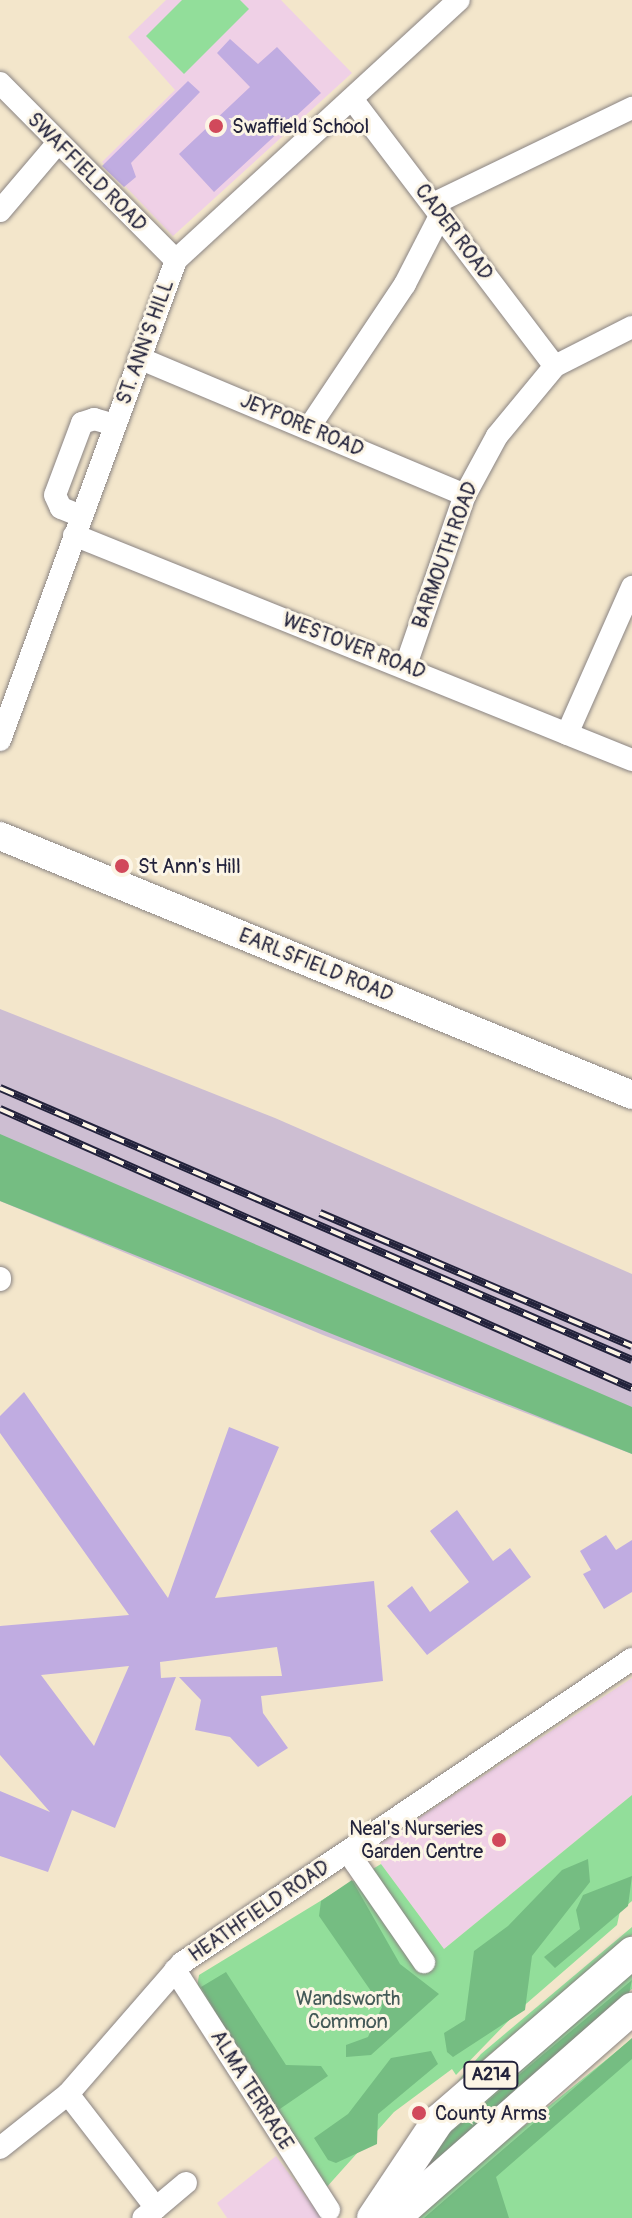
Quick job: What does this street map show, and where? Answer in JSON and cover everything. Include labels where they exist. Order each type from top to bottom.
[{"type":"highway","name":"A214","points":[[373,2218],[438,2121],[632,1953]]},
{"type":"highway","name":"A214","points":[[394,2218],[632,2009]]},
{"type":"main road","name":"EARLSFIELD ROAD","points":[[0,836],[632,1095]]},
{"type":"street","name":"ST. ANN'S HILL","points":[[0,740],[176,260],[459,0]]},
{"type":"street","name":"SWAFFIELD ROAD","points":[[0,83],[57,144],[176,260]]},
{"type":"street","name":"CADER ROAD","points":[[352,99],[555,366]]},
{"type":"street","points":[[308,429],[405,284],[437,209],[632,108]]},
{"type":"street","points":[[0,211],[57,144]]},
{"type":"street","name":"BARMOUTH ROAD","points":[[406,665],[465,495],[497,436],[555,366],[632,327]]},
{"type":"street","name":"JEYPORE ROAD","points":[[139,358],[465,495]]},
{"type":"street","points":[[77,526],[56,503],[71,451],[82,423],[94,419],[115,425]]},
{"type":"street","name":"WESTOVER ROAD","points":[[77,526],[632,760]]},
{"type":"street","points":[[567,734],[632,587]]},
{"type":"street","name":"HEATHFIELD ROAD","points":[[0,2148],[68,2094],[175,1970],[632,1659]]},
{"type":"street","points":[[348,1852],[424,1962]]},
{"type":"street","name":"ALMA TERRACE","points":[[175,1970],[329,2210]]},
{"type":"street","points":[[68,2094],[150,2213],[186,2183]]},
{"type":"shaded area","name":"Swaffield School","points":[[166,0],[281,0],[352,73],[173,236],[102,162],[175,90],[128,37]]},
{"type":"shaded area","points":[[0,1009],[275,1118],[632,1274],[632,1454],[323,1335],[0,1201]]},
{"type":"shaded area","points":[[632,1678],[632,1795],[444,1949],[381,1864],[381,1843]]},
{"type":"shaded area","points":[[276,2156],[322,2218],[227,2218],[217,2203]]},
{"type":"green space","points":[[182,0],[240,0],[249,9],[184,74],[146,36]]},
{"type":"green space","points":[[0,1134],[632,1407],[632,1454],[0,1201]]},
{"type":"green space","name":"Wandsworth Common","points":[[632,1795],[632,1901],[620,1911],[617,1925],[519,2010],[456,2075],[452,2069],[394,2112],[325,2189],[197,1987],[199,1975],[381,1864],[444,1949]]},
{"type":"green space","points":[[588,1859],[590,1882],[532,1956],[525,2010],[453,2057],[447,2052],[444,2033],[465,2020],[474,1951],[508,1926],[562,1870]]},
{"type":"green space","points":[[632,1876],[628,1906],[555,1968],[544,1957],[580,1929],[576,1910],[583,1895]]},
{"type":"green space","points":[[352,1880],[400,1964],[439,1994],[371,2055],[346,2057],[346,2045],[368,2037],[382,2007],[319,1916],[321,1901]]},
{"type":"green space","points":[[632,1927],[632,1935],[457,2082],[481,2054]]},
{"type":"green space","points":[[226,1972],[286,2065],[321,2066],[328,2076],[274,2113],[201,1987]]},
{"type":"green space","points":[[632,1973],[632,1989],[415,2165],[433,2145]]},
{"type":"green space","points":[[632,1980],[628,1998],[417,2178],[427,2152]]},
{"type":"green space","points":[[632,2038],[632,2059],[496,2177],[509,2218],[424,2218]]},
{"type":"green space","points":[[632,2039],[632,2218],[413,2218],[420,2210]]},
{"type":"green space","points":[[431,2051],[438,2064],[378,2114],[377,2144],[336,2163],[328,2160],[314,2138],[348,2114],[391,2058]]},
{"type":"building","points":[[230,39],[258,64],[277,47],[321,93],[214,192],[179,154],[250,87],[217,53]]},
{"type":"building","points":[[188,81],[200,92],[131,163],[136,177],[124,187],[102,166]]},
{"type":"building","points":[[24,1392],[168,1598],[229,1427],[279,1447],[215,1598],[374,1581],[383,1681],[261,1696],[263,1713],[288,1748],[258,1767],[230,1737],[195,1730],[201,1700],[179,1677],[282,1676],[277,1647],[160,1662],[161,1678],[176,1677],[115,1828],[72,1810],[48,1872],[0,1856],[0,1791],[50,1812],[0,1755],[0,1626],[129,1615],[0,1433],[0,1416]],"holes":[[[129,1666],[94,1746],[41,1675]]]},
{"type":"building","points":[[457,1510],[493,1561],[510,1548],[531,1577],[427,1655],[387,1606],[412,1586],[430,1612],[469,1582],[430,1531]]},
{"type":"building","points":[[606,1535],[616,1550],[632,1540],[632,1592],[604,1609],[583,1574],[591,1570],[580,1551]]},
{"type":"railway","points":[[0,1088],[632,1360]]},
{"type":"railway","points":[[0,1109],[632,1388]]},
{"type":"railway","points":[[320,1213],[632,1346]]},
{"type":"place","name":"Swaffield School","points":[[216,126]]},
{"type":"place","name":"St Ann's Hill","points":[[122,866]]},
{"type":"place","name":"Neal's Nurseries Garden Centre","points":[[499,1840]]},
{"type":"place","name":"County Arms","points":[[419,2113]]}]
